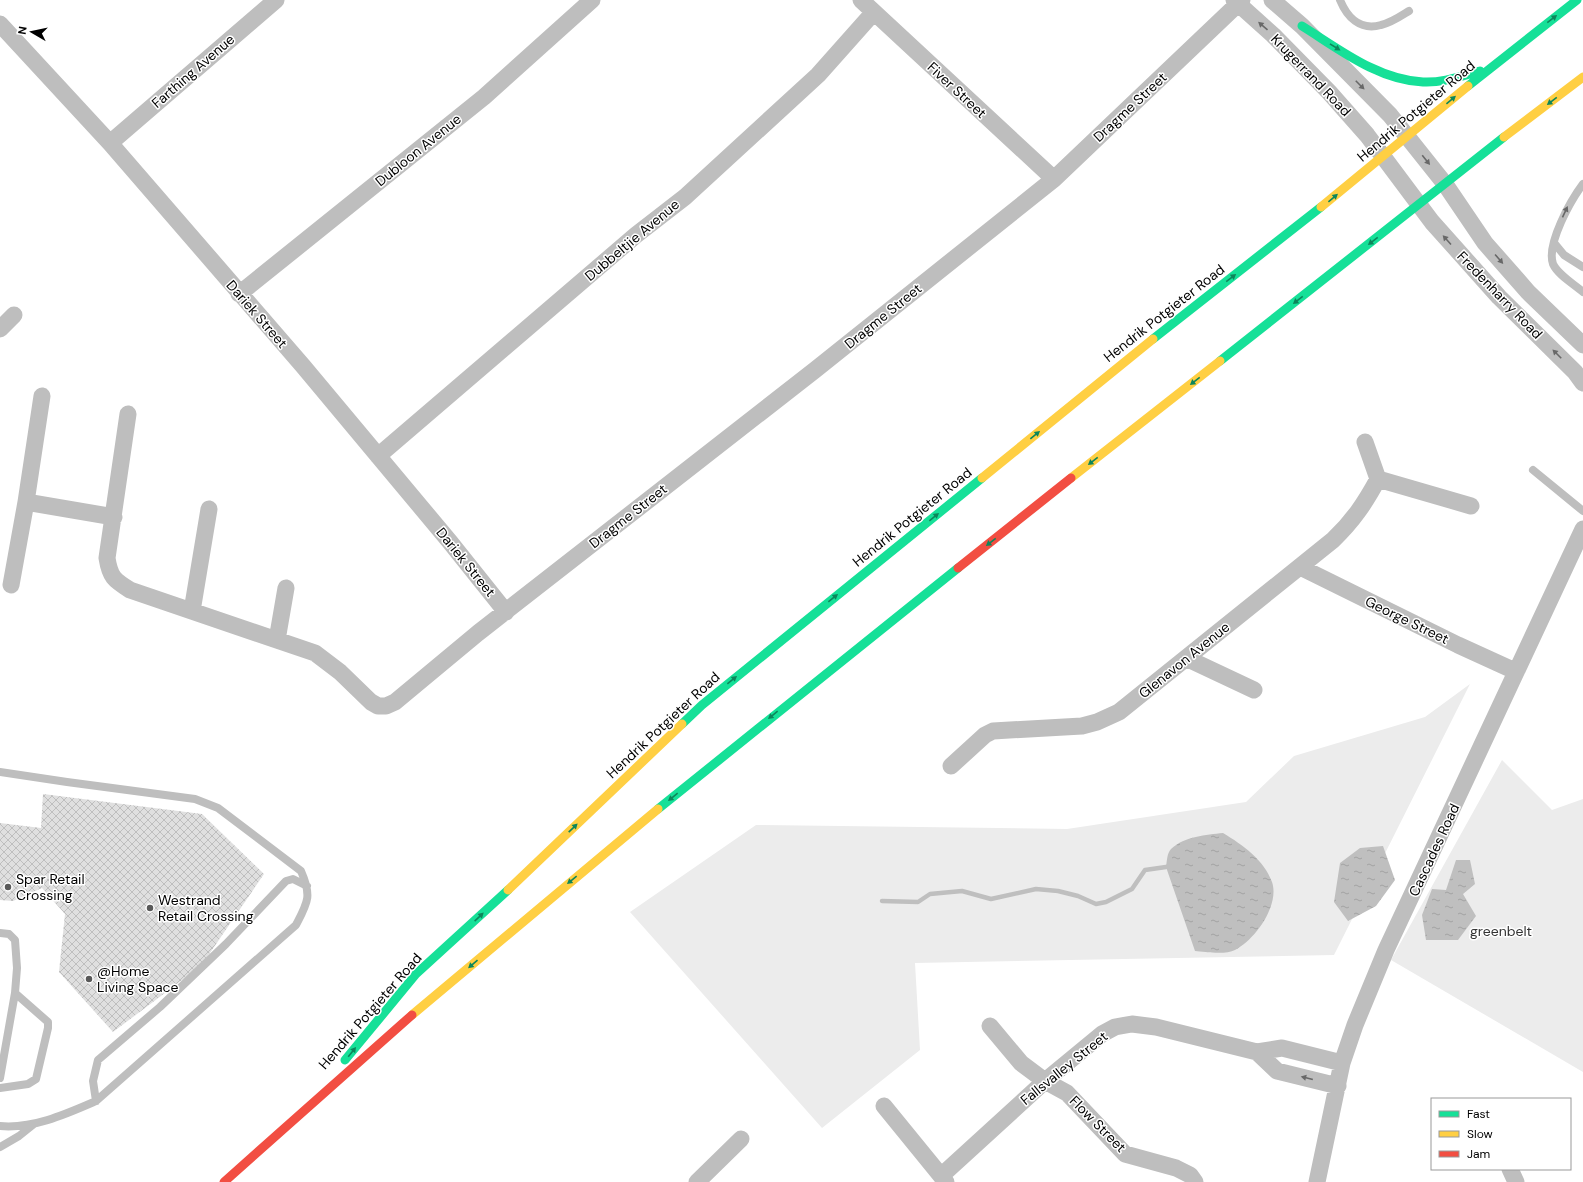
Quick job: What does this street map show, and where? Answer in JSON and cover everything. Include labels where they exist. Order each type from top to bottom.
[{"type":"main road","name":"Hendrik Potgieter Road","points":[[309,1104],[416,974],[509,889],[702,705],[1200,301],[1298,226],[1490,68],[1577,0]]},
{"type":"main road","points":[[1302,26],[1367,66],[1392,77],[1423,82],[1449,80],[1490,68]]},
{"type":"main road","name":"Hendrik Potgieter Road","points":[[224,1182],[309,1104],[530,915],[803,690],[1445,184],[1459,171],[1583,77]]},
{"type":"street","name":"Farthing Avenue","points":[[110,143],[276,0]]},
{"type":"street","name":"Dubloon Avenue","points":[[239,294],[484,97],[592,0]]},
{"type":"street","name":"Fiver Street","points":[[861,0],[1054,179]]},
{"type":"street","name":"Krugerrand Road","points":[[1272,0],[1302,26],[1390,115],[1445,184]]},
{"type":"street","name":"Krugerrand Road","points":[[1238,2],[1329,92],[1367,135],[1418,205]]},
{"type":"street","name":"Dragme Street","points":[[277,640],[315,653],[340,672],[371,702],[378,706],[386,706],[395,702],[506,612],[821,365],[1054,179],[1238,2]]},
{"type":"street","name":"Dubbeltjie Avenue","points":[[378,456],[636,235],[685,197],[818,75],[874,12]]},
{"type":"street","name":"Dariek Street","points":[[0,24],[110,143],[239,294],[303,366],[450,542],[506,612]]},
{"type":"street","name":"Fredenharry Road","points":[[1445,184],[1485,243],[1528,292],[1583,345]]},
{"type":"street","name":"Fredenharry Road","points":[[1418,205],[1499,297],[1580,373]]},
{"type":"street","points":[[0,329],[14,315]]},
{"type":"street","points":[[11,585],[26,502],[42,396]]},
{"type":"street","points":[[128,414],[107,558],[109,572],[116,582],[130,590],[277,640],[286,588]]},
{"type":"street","points":[[1365,442],[1378,478],[1471,506]]},
{"type":"street","name":"Glenavon Avenue","points":[[951,766],[985,734],[993,731],[1001,729],[1082,726],[1097,722],[1119,712],[1300,567],[1350,524],[1378,478]]},
{"type":"street","points":[[26,502],[114,517]]},
{"type":"street","points":[[192,612],[209,509]]},
{"type":"street","name":"Cascades Road","points":[[1317,1182],[1342,1063],[1355,1025],[1386,950],[1460,796],[1515,671],[1578,551],[1583,529]]},
{"type":"street","name":"George Street","points":[[1300,567],[1458,645],[1515,671]]},
{"type":"street","points":[[1186,658],[1254,690]]},
{"type":"street","name":"Fallsvalley Street","points":[[943,1179],[1045,1081],[1102,1034],[1115,1027],[1132,1024],[1185,1033],[1257,1052],[1282,1048],[1342,1063]]},
{"type":"street","name":"Flow Street","points":[[990,1026],[1022,1063],[1045,1081],[1067,1093],[1125,1154],[1176,1168],[1190,1175],[1195,1182]]},
{"type":"street","name":"Fallsvalley Street","points":[[1257,1052],[1277,1071],[1338,1086]]},
{"type":"street","points":[[884,1106],[943,1179]]},
{"type":"street","points":[[697,1182],[741,1139]]},
{"type":"street","points":[[1510,1170],[1516,1182]]},
{"type":"lane","points":[[1340,0],[1351,19],[1368,25],[1381,26],[1409,11]]},
{"type":"lane","points":[[1583,184],[1564,215],[1555,244],[1553,264],[1557,270],[1583,292]]},
{"type":"lane","points":[[1555,244],[1564,255],[1583,267]]},
{"type":"lane","points":[[1533,470],[1583,511]]},
{"type":"lane","points":[[0,772],[195,799],[218,808],[301,871],[308,887],[306,905],[296,925],[96,1102],[68,1114],[34,1124],[0,1126]]},
{"type":"lane","points":[[96,1102],[93,1082],[98,1060],[160,1006],[226,944],[286,881],[292,879],[308,887]]},
{"type":"lane","points":[[0,932],[9,934],[15,940],[17,968],[15,993],[0,1078]]},
{"type":"lane","points":[[0,1088],[28,1084],[36,1080],[48,1028],[48,1022],[15,993]]},
{"type":"lane","points":[[0,1147],[19,1136],[34,1124]]},
{"type":"green space","points":[[1470,684],[1334,955],[915,963],[920,1050],[822,1128],[630,912],[756,825],[1067,829],[1246,802],[1294,756],[1425,717]]},
{"type":"green space","name":"greenbelt","points":[[1502,760],[1552,810],[1583,799],[1583,1072],[1391,960]]},
{"type":"water","points":[[1223,833],[1245,848],[1264,867],[1272,882],[1274,891],[1272,901],[1264,921],[1258,930],[1243,945],[1231,952],[1215,953],[1195,951],[1166,867],[1168,855],[1171,849],[1183,841],[1196,837]]},
{"type":"water","points":[[1383,846],[1395,880],[1376,906],[1348,921],[1334,902],[1340,863],[1360,848]]},
{"type":"water","points":[[1456,860],[1470,860],[1475,884],[1463,894],[1476,916],[1458,940],[1426,940],[1422,915],[1432,889],[1446,890]]},
{"type":"building","name":"Westrand Retail Crossing","points":[[43,794],[202,814],[264,874],[201,966],[113,1032],[59,972],[65,914],[42,888],[13,901],[0,900],[0,823],[41,828]]},
{"type":"waterway","points":[[882,901],[918,902],[930,894],[962,891],[991,899],[1036,889],[1058,891],[1078,896],[1096,904],[1106,902],[1132,889],[1145,870],[1166,867]]},
{"type":"traffic: fast","points":[[1468,86],[1577,0]]},
{"type":"traffic: fast","points":[[1302,26],[1360,62],[1390,76],[1406,80],[1430,82],[1452,79],[1480,71]]},
{"type":"traffic: fast","points":[[1220,361],[1504,137]]},
{"type":"traffic: fast","points":[[1153,339],[1321,207]]},
{"type":"traffic: fast","points":[[682,724],[702,705],[982,478]]},
{"type":"traffic: fast","points":[[658,809],[958,568]]},
{"type":"traffic: fast","points":[[345,1060],[416,974],[508,890]]},
{"type":"traffic: slow","points":[[1504,137],[1583,77]]},
{"type":"traffic: slow","points":[[1321,207],[1468,86]]},
{"type":"traffic: slow","points":[[982,478],[1153,339]]},
{"type":"traffic: slow","points":[[1071,478],[1220,361]]},
{"type":"traffic: slow","points":[[508,890],[682,724]]},
{"type":"traffic: slow","points":[[412,1015],[658,809]]},
{"type":"traffic: jam","points":[[958,568],[1071,478]]},
{"type":"traffic: jam","points":[[224,1182],[412,1015]]},
{"type":"place","name":"Spar Retail Crossing","points":[[8,887]]},
{"type":"place","name":"Westrand Retail Crossing","points":[[150,908]]},
{"type":"place","name":"@Home Living Space","points":[[89,979]]}]
